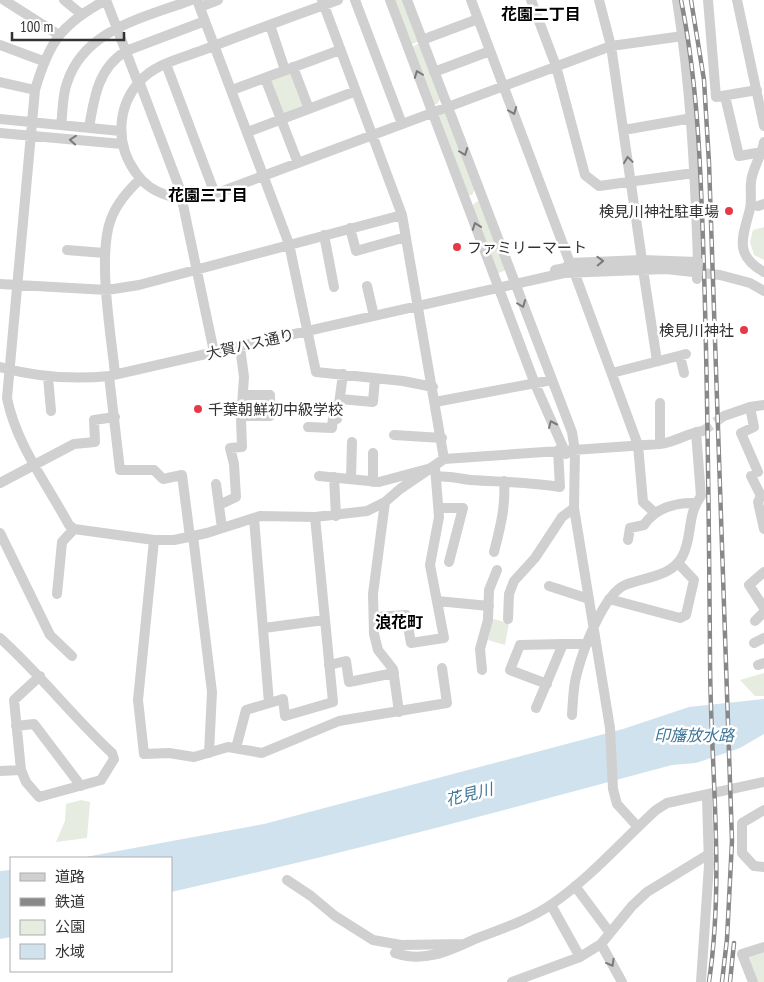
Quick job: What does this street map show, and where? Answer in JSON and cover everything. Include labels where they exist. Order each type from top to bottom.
[{"type":"street","points":[[4,0],[59,35]]},
{"type":"street","points":[[64,0],[81,14]]},
{"type":"street","points":[[214,352],[183,200],[106,0],[81,14],[59,35],[43,61],[35,90],[17,285],[5,368],[10,414],[22,442],[69,525],[74,529],[154,540],[192,536],[254,518],[336,516],[367,511],[385,502],[400,489],[436,472],[444,459],[442,438],[402,215],[323,2]]},
{"type":"street","points":[[61,125],[66,86],[72,69],[92,43],[117,29],[191,0]]},
{"type":"street","points":[[218,0],[199,3],[289,244],[309,330],[316,372],[375,378],[433,387]]},
{"type":"street","points":[[338,0],[323,2],[270,25],[166,64],[138,82],[123,114],[120,131],[127,159],[140,179],[162,193],[183,200],[215,194],[611,46],[682,36]]},
{"type":"street","points":[[355,0],[402,124]]},
{"type":"street","points":[[390,0],[535,384],[561,450],[573,468]]},
{"type":"street","points":[[407,0],[481,195],[519,284],[572,432],[575,451],[573,468],[574,508],[595,627],[610,728],[613,789],[617,804],[638,826]]},
{"type":"street","points":[[471,0],[570,263]]},
{"type":"street","points":[[531,0],[556,66],[585,175],[599,186],[694,173]]},
{"type":"street","points":[[599,0],[611,46],[642,260]]},
{"type":"street","points":[[519,284],[536,284],[576,276],[644,276],[698,279],[692,118],[677,0]]},
{"type":"street","points":[[708,0],[716,97],[757,90]]},
{"type":"street","points":[[737,0],[764,126]]},
{"type":"street","points":[[422,40],[478,19]]},
{"type":"street","points":[[89,128],[98,84],[110,65],[126,51],[205,21]]},
{"type":"street","points":[[270,25],[309,109]]},
{"type":"street","points":[[0,45],[43,61]]},
{"type":"street","points":[[232,90],[340,50]]},
{"type":"street","points":[[434,72],[490,51]]},
{"type":"street","points":[[166,64],[215,194]]},
{"type":"street","points":[[265,78],[298,163]]},
{"type":"street","points":[[0,82],[35,90]]},
{"type":"street","points":[[248,132],[356,91]]},
{"type":"street","points":[[725,96],[739,156],[763,147]]},
{"type":"street","points":[[624,130],[692,118]]},
{"type":"street","points":[[0,119],[120,131]]},
{"type":"street","points":[[0,133],[122,144]]},
{"type":"street","points":[[763,147],[751,181],[752,196],[741,236],[742,247],[750,263],[764,272]]},
{"type":"street","points":[[140,179],[127,192],[110,220],[104,253],[120,470],[154,470],[163,479],[182,475],[192,536],[212,692],[209,753]]},
{"type":"street","points":[[466,201],[481,195]]},
{"type":"street","points":[[0,284],[107,290],[139,285],[402,215]]},
{"type":"street","points":[[350,228],[356,251],[406,238]]},
{"type":"street","points":[[324,235],[334,287]]},
{"type":"street","points":[[67,250],[104,253]]},
{"type":"street","points":[[519,284],[533,275],[565,268],[570,263],[642,260],[698,262]]},
{"type":"street","points":[[519,284],[564,273],[666,269],[720,275],[750,283],[764,291]]},
{"type":"street","points":[[576,276],[638,445],[643,502],[655,514]]},
{"type":"street","points":[[644,276],[657,361]]},
{"type":"street","name":"大賀ハス通り","points":[[5,368],[65,379],[112,375],[519,284]]},
{"type":"street","points":[[367,286],[374,316]]},
{"type":"street","points":[[219,505],[236,497],[230,448],[242,447],[244,395],[240,347]]},
{"type":"street","points":[[612,373],[683,355],[684,373]]},
{"type":"street","points":[[308,427],[332,428],[333,418],[337,418],[343,374]]},
{"type":"street","points":[[48,377],[51,411]]},
{"type":"street","points":[[340,399],[373,402],[375,378]]},
{"type":"street","points":[[435,402],[552,380]]},
{"type":"street","points":[[242,416],[270,416],[270,395],[244,395]]},
{"type":"street","points":[[660,402],[660,444]]},
{"type":"street","points":[[724,416],[750,406],[764,405]]},
{"type":"street","points":[[750,406],[754,427],[742,433],[761,496],[758,502],[764,529]]},
{"type":"street","points":[[0,483],[74,444],[95,442],[94,420],[115,417]]},
{"type":"street","points":[[444,459],[670,443],[700,432],[701,496],[692,511],[685,550],[678,563],[665,572],[626,585],[618,589],[609,599],[587,644],[576,674],[572,715]]},
{"type":"street","points":[[394,435],[442,438]]},
{"type":"street","points":[[351,479],[352,442]]},
{"type":"street","points":[[319,476],[373,482],[436,472],[468,480],[528,482],[560,487],[561,450]]},
{"type":"street","points":[[373,453],[373,482]]},
{"type":"street","points":[[374,617],[406,615],[411,643],[444,638],[430,565],[439,508],[436,472]]},
{"type":"street","points":[[334,477],[336,516]]},
{"type":"street","points":[[494,552],[506,502],[504,482]]},
{"type":"street","points":[[222,528],[217,489],[235,486]]},
{"type":"street","points":[[385,502],[373,594],[375,643],[394,673],[399,712]]},
{"type":"street","points":[[628,540],[630,528],[644,525],[655,514],[680,502],[696,502]]},
{"type":"street","points":[[439,508],[463,508],[449,562]]},
{"type":"street","points":[[508,619],[509,594],[514,581],[535,558],[562,517],[574,508]]},
{"type":"street","points":[[236,748],[246,710],[283,699],[285,716],[333,702],[315,517]]},
{"type":"street","points":[[254,518],[269,703]]},
{"type":"street","points":[[57,594],[62,542],[74,529]]},
{"type":"street","points":[[0,533],[4,551],[50,635],[72,656]]},
{"type":"street","points":[[154,540],[138,700],[144,754],[168,753],[194,757],[228,747],[262,753],[339,721],[447,703],[442,668]]},
{"type":"street","points":[[609,599],[680,618],[686,615],[694,580],[678,563]]},
{"type":"street","points":[[482,670],[480,649],[489,606],[489,590],[497,570]]},
{"type":"street","points":[[754,620],[764,610],[749,585],[764,572]]},
{"type":"street","points":[[549,586],[589,599]]},
{"type":"street","points":[[437,600],[489,606]]},
{"type":"street","points":[[264,628],[324,620]]},
{"type":"street","points":[[0,638],[40,676],[79,722],[112,754],[114,759],[101,780],[39,797],[26,782],[21,770],[14,700],[40,676]]},
{"type":"street","points":[[754,643],[764,638]]},
{"type":"street","points":[[547,684],[510,670],[520,644],[587,644]]},
{"type":"street","points":[[536,708],[563,644]]},
{"type":"street","points":[[329,665],[346,661],[349,682],[394,673]]},
{"type":"street","points":[[16,726],[34,724],[81,786]]},
{"type":"street","points":[[0,771],[21,770]]},
{"type":"street","points":[[287,880],[311,896],[335,916],[372,940],[401,945],[396,953],[411,958],[443,952],[536,914],[551,905],[575,886],[638,826],[667,802],[764,782]]},
{"type":"street","points":[[701,982],[709,854],[707,798]]},
{"type":"street","points":[[764,810],[742,823],[742,853],[754,866],[764,867]]},
{"type":"street","points":[[512,982],[580,957],[601,944],[647,892],[709,854]]},
{"type":"street","points":[[575,886],[610,933]]},
{"type":"street","points":[[551,905],[580,957]]},
{"type":"street","points":[[601,944],[622,982]]},
{"type":"street","points":[[753,982],[742,954],[764,946]]},
{"type":"green space","points":[[393,0],[404,0],[419,41],[410,45]]},
{"type":"green space","points":[[420,43],[441,98],[437,104],[433,104],[411,47]]},
{"type":"green space","points":[[290,71],[305,105],[283,114],[270,81]]},
{"type":"green space","points":[[445,113],[475,189],[472,195],[468,195],[439,115]]},
{"type":"green space","points":[[478,201],[506,270],[496,274],[471,206]]},
{"type":"green space","points":[[764,227],[764,260],[754,255],[750,242],[753,230]]},
{"type":"green space","points":[[493,619],[509,623],[505,645],[488,640]]},
{"type":"green space","points":[[764,673],[764,696],[755,696],[740,680]]},
{"type":"green space","points":[[81,800],[90,802],[87,838],[56,842],[65,821],[66,804]]},
{"type":"green space","points":[[764,949],[764,982],[755,982],[747,954]]},
{"type":"water","name":"印旛放水路","points":[[764,699],[764,734],[740,748],[696,763],[672,765],[422,832],[172,892],[172,857],[85,857],[264,824],[623,729],[689,707]]},
{"type":"water","points":[[10,870],[10,937],[0,939],[0,871]]},
{"type":"tunnel","points":[[703,431],[724,416]]},
{"type":"railway","points":[[681,0],[692,67],[695,101],[704,271],[711,697],[716,819],[716,901],[709,982]]},
{"type":"railway","points":[[691,0],[704,80],[709,163],[732,841],[727,939],[722,982]]},
{"type":"railway","points":[[730,982],[734,943]]},
{"type":"place","name":"検見川神社駐車場","points":[[729,211]]},
{"type":"place","name":"ファミリーマート","points":[[457,247]]},
{"type":"place","name":"検見川神社","points":[[744,330]]},
{"type":"place","name":"千葉朝鮮初中級学校","points":[[198,409]]},
{"type":"district","name":"花園二丁目","points":[[541,14]]},
{"type":"district","name":"花園三丁目","points":[[208,195]]},
{"type":"district","name":"浪花町","points":[[399,622]]},
{"type":"water label","name":"花見川","points":[[469,794]]}]
